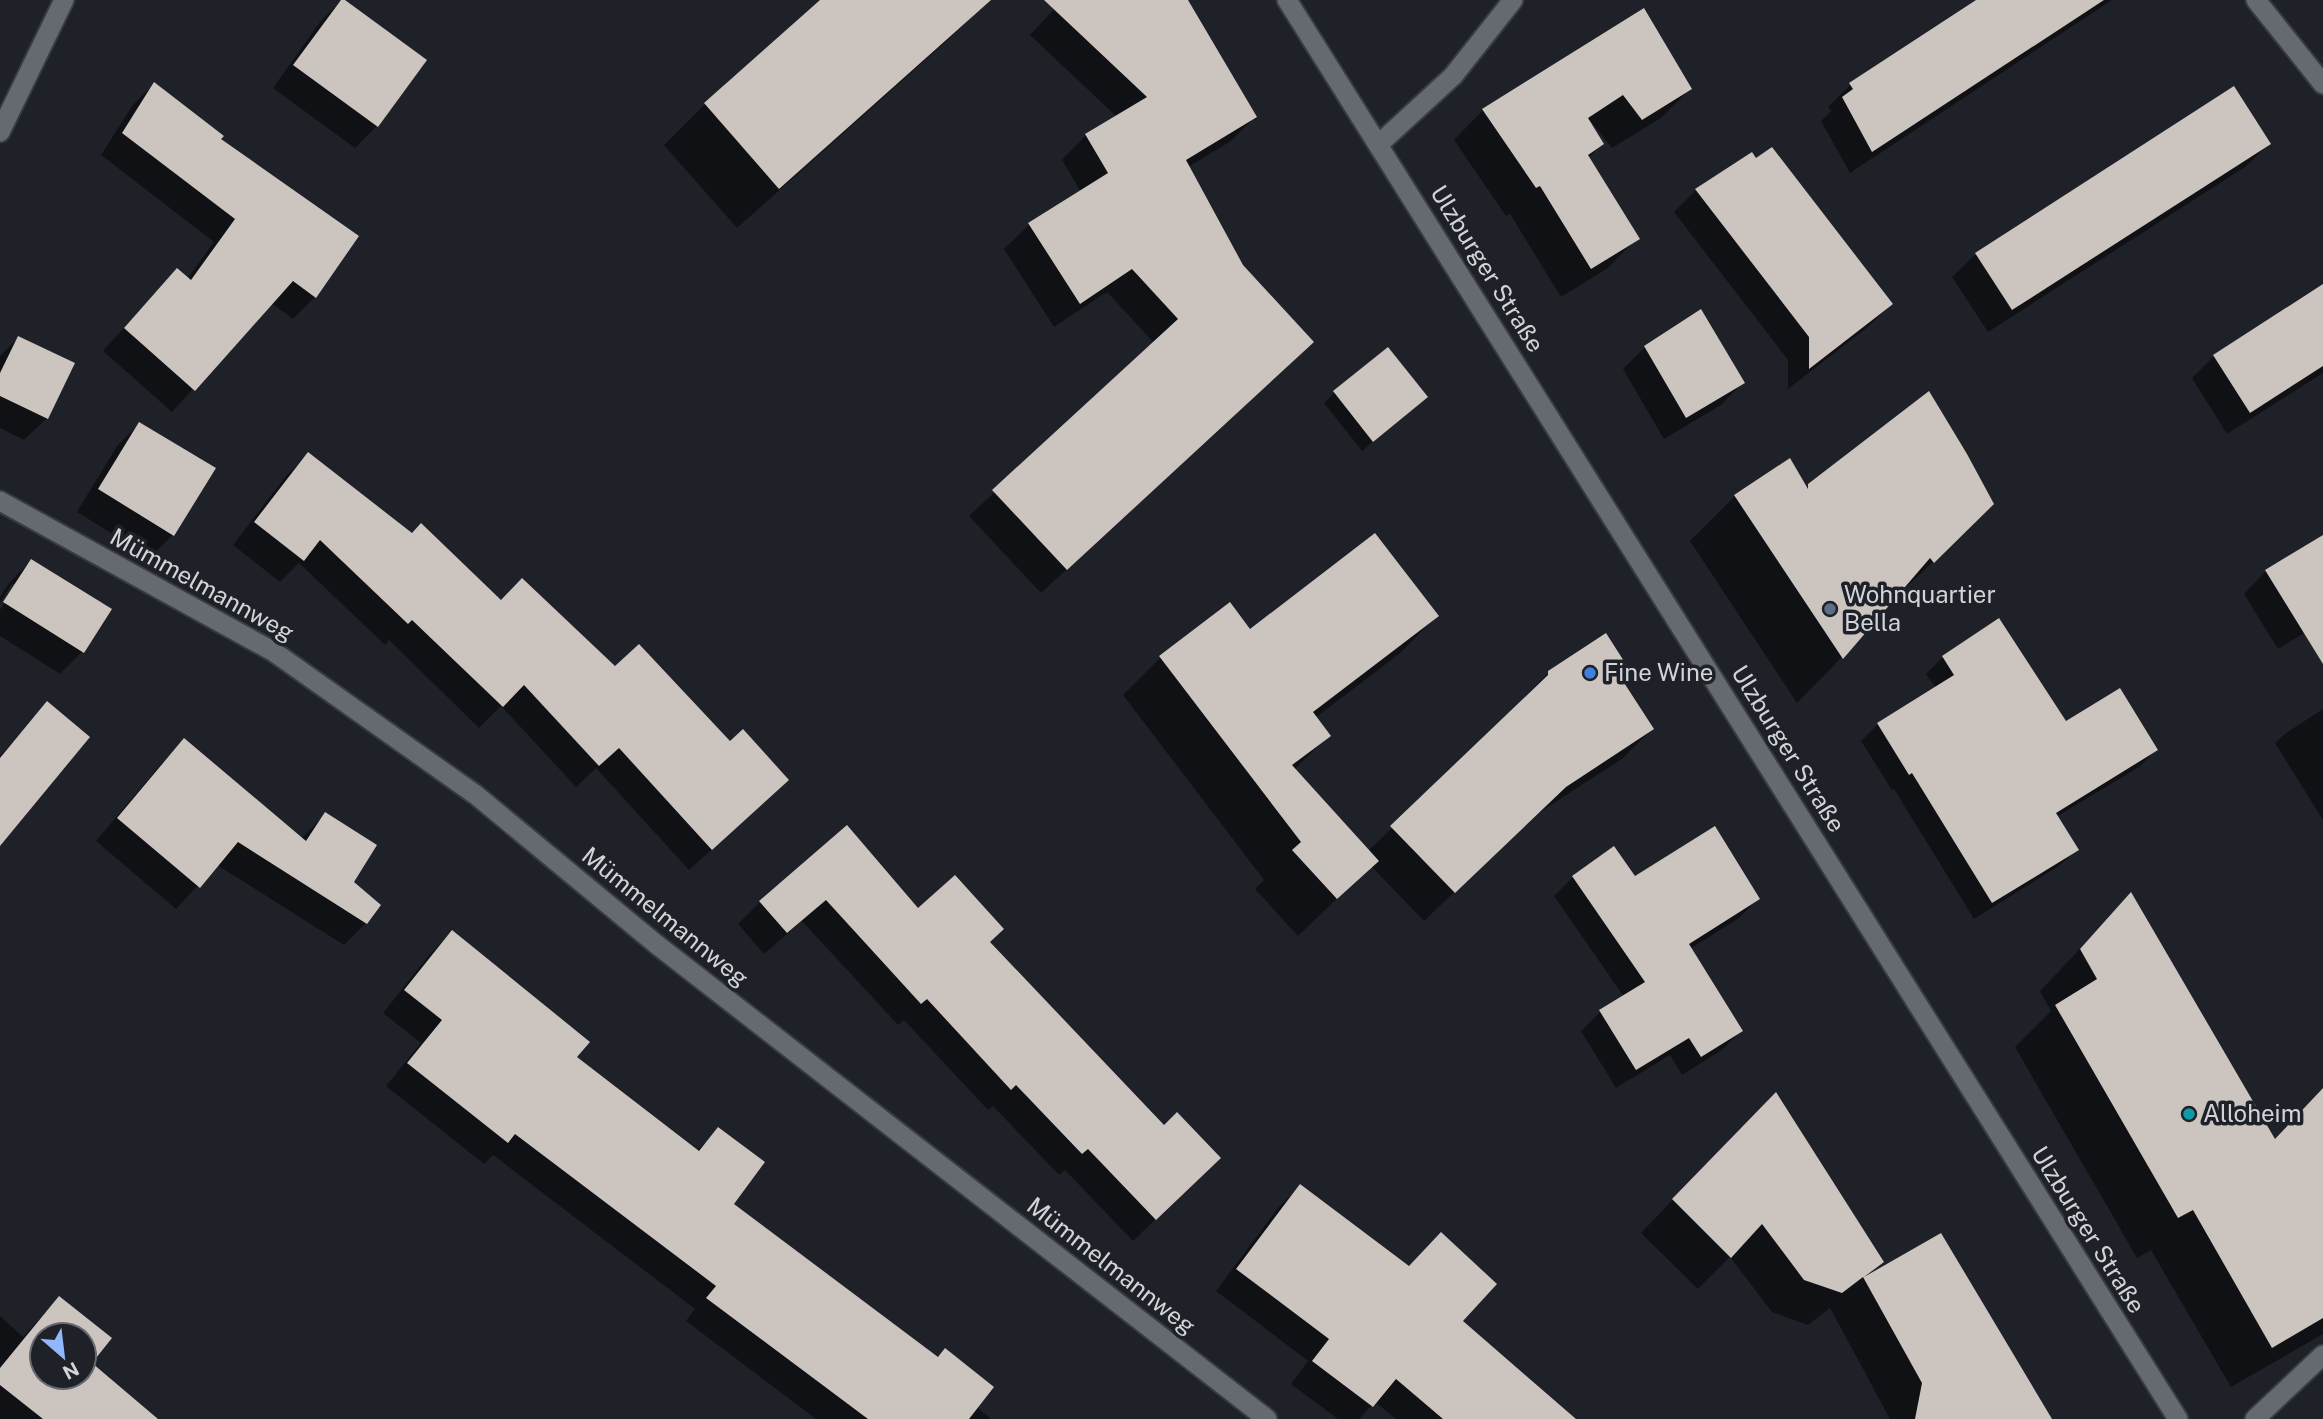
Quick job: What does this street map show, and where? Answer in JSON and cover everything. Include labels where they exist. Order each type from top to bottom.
[{"type":"street","points":[[0,132],[64,0]]},
{"type":"street","name":"Ulzburger Straße","points":[[1287,0],[2178,1419]]},
{"type":"street","points":[[1379,144],[1453,76],[1513,0]]},
{"type":"street","points":[[2256,0],[2323,84]]},
{"type":"street","name":"Mümmelmannweg","points":[[0,501],[274,652],[476,795],[656,944],[1267,1419]]},
{"type":"street","points":[[2255,1419],[2323,1355]]},
{"type":"building","points":[[341,0],[345,0],[427,60],[378,127],[293,65]]},
{"type":"building","points":[[820,0],[991,0],[779,189],[704,103]]},
{"type":"building","points":[[1044,0],[1188,0],[1257,117],[1186,160],[1243,265],[1314,342],[1067,570],[992,490],[1178,319],[1132,269],[1080,304],[1028,223],[1108,173],[1085,134],[1147,97]]},
{"type":"building","points":[[1976,0],[2104,0],[1872,152],[1842,97],[1853,89],[1849,83]]},
{"type":"building","points":[[1644,8],[1692,89],[1642,120],[1623,95],[1588,118],[1604,144],[1588,155],[1640,239],[1591,269],[1540,186],[1536,188],[1482,109]]},
{"type":"building","points":[[154,82],[224,136],[221,139],[359,236],[316,298],[293,281],[195,391],[124,328],[177,268],[191,280],[235,219],[122,133]]},
{"type":"building","points":[[2234,86],[2271,144],[2012,310],[1975,253]]},
{"type":"building","points":[[1772,147],[1893,304],[1809,369],[1809,337],[1695,189],[1752,152],[1756,158]]},
{"type":"building","points":[[2323,284],[2323,366],[2250,413],[2213,355]]},
{"type":"building","points":[[1701,309],[1745,383],[1686,418],[1644,346]]},
{"type":"building","points":[[18,336],[75,363],[48,419],[0,396],[0,373]]},
{"type":"building","points":[[1388,347],[1428,397],[1373,442],[1333,391]]},
{"type":"building","points":[[1929,391],[1994,504],[1934,563],[1930,558],[1843,659],[1734,495],[1790,458],[1808,489],[1808,484]]},
{"type":"building","points":[[139,422],[216,468],[174,536],[98,489]]},
{"type":"building","points":[[308,452],[412,533],[421,523],[501,600],[522,578],[615,666],[639,644],[730,741],[743,729],[789,780],[712,850],[619,748],[599,766],[524,685],[503,707],[412,620],[408,624],[320,540],[304,561],[254,522]]},
{"type":"building","points":[[1375,533],[1439,616],[1313,712],[1331,736],[1292,765],[1379,861],[1337,899],[1292,850],[1301,842],[1159,656],[1230,602],[1250,629]]},
{"type":"building","points":[[2323,535],[2323,664],[2265,570]]},
{"type":"building","points":[[31,559],[112,609],[84,653],[3,602]]},
{"type":"building","points":[[1999,618],[2066,721],[2120,688],[2158,750],[2056,813],[2079,850],[1992,903],[1912,773],[1909,775],[1877,723],[1954,675],[1942,656]]},
{"type":"building","points":[[1606,633],[1629,669],[1619,675],[1654,729],[1566,787],[1455,893],[1390,826],[1548,675],[1548,671]]},
{"type":"building","points":[[47,701],[90,737],[0,846],[0,758]]},
{"type":"building","points":[[184,738],[306,841],[325,812],[377,845],[354,882],[381,905],[367,924],[238,842],[200,888],[117,818]]},
{"type":"building","points":[[847,825],[918,908],[955,875],[1004,929],[990,942],[1164,1125],[1177,1112],[1221,1158],[1156,1220],[1088,1149],[1082,1154],[1016,1085],[1011,1090],[927,999],[921,1004],[826,900],[787,933],[759,901]]},
{"type":"building","points":[[1715,826],[1760,899],[1689,944],[1743,1031],[1701,1057],[1689,1038],[1636,1070],[1599,1010],[1645,982],[1572,876],[1614,846],[1635,876]]},
{"type":"building","name":"Alloheim","points":[[2131,892],[2275,1139],[2323,1088],[2323,1318],[2272,1348],[2193,1210],[2178,1218],[2055,1005],[2097,979],[2080,949]]},
{"type":"building","points":[[452,930],[590,1042],[577,1057],[699,1151],[718,1127],[765,1162],[734,1204],[938,1357],[945,1348],[994,1387],[969,1419],[868,1419],[706,1298],[716,1286],[515,1134],[508,1143],[407,1063],[442,1020],[404,990]]},
{"type":"building","points":[[1776,1092],[1884,1262],[1864,1277],[1941,1233],[2052,1419],[1915,1419],[1922,1383],[1863,1277],[1842,1293],[1804,1280],[1762,1224],[1731,1258],[1672,1199]]},
{"type":"building","points":[[1300,1184],[1409,1266],[1441,1232],[1497,1284],[1463,1321],[1576,1419],[1443,1419],[1396,1379],[1373,1407],[1312,1361],[1329,1339],[1236,1269]]},
{"type":"building","points":[[59,1296],[91,1321],[39,1321]]},
{"type":"building","points":[[98,1327],[112,1338],[98,1356]]},
{"type":"building","points":[[28,1334],[28,1391],[98,1391],[98,1368],[158,1419],[43,1419],[0,1385],[0,1368]]},
{"type":"place","name":"Wohnquartier Bella","points":[[1830,609]]},
{"type":"place","name":"Fine Wine","points":[[1590,673]]},
{"type":"place","name":"Alloheim","points":[[2189,1114]]}]
